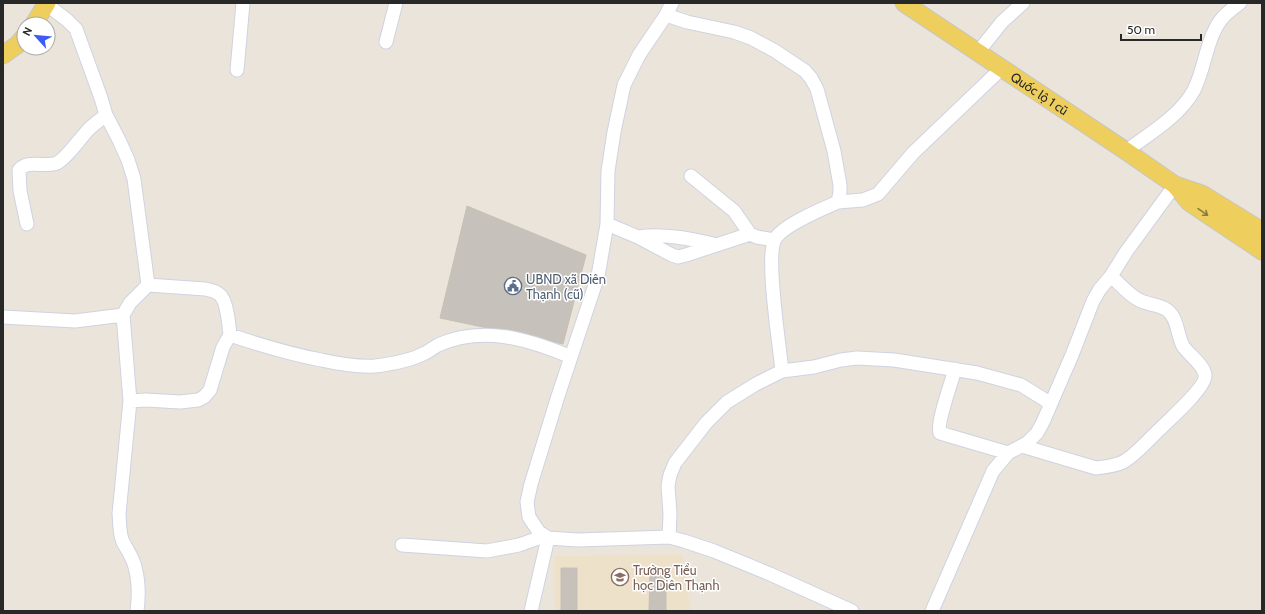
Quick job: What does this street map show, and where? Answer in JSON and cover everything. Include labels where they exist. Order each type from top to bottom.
[{"type":"main road","points":[[39,16],[47,3]]},
{"type":"main road","name":"Quốc lộ 1 cũ","points":[[904,3],[1126,150],[1175,185],[1189,202],[1262,251]]},
{"type":"main road","points":[[3,56],[16,46]]},
{"type":"main road","name":"Quốc lộ 1 cũ","points":[[1175,185],[1202,194],[1262,231]]},
{"type":"street","points":[[47,3],[76,29],[106,115],[128,160],[134,179],[148,285]]},
{"type":"street","points":[[237,70],[243,3]]},
{"type":"street","points":[[386,42],[396,3]]},
{"type":"street","points":[[546,537],[539,532],[529,517],[527,502],[531,484],[571,356],[598,276],[607,224],[608,171],[610,156],[624,85],[639,55],[666,15],[672,3]]},
{"type":"street","points":[[978,52],[1002,22],[1023,3]]},
{"type":"street","points":[[1126,150],[1161,125],[1184,103],[1196,85],[1212,38],[1220,21],[1240,3]]},
{"type":"street","points":[[666,15],[687,22],[734,32],[750,38],[775,51],[805,71],[811,78],[816,89],[834,151],[840,185],[838,202]]},
{"type":"street","points":[[782,371],[775,315],[771,263],[774,240],[785,229],[838,202],[862,200],[878,194],[913,153],[1002,68]]},
{"type":"street","points":[[27,224],[20,191],[19,170],[26,165],[49,165],[58,162],[89,129],[106,115]]},
{"type":"street","points":[[691,176],[734,211],[750,234],[757,237],[774,240]]},
{"type":"street","points":[[932,611],[988,479],[1008,453],[1022,446],[1037,433],[1072,354],[1093,301],[1126,252],[1175,185]]},
{"type":"street","points":[[607,224],[638,237],[678,257],[686,256],[750,234]]},
{"type":"street","points":[[638,237],[652,235],[663,236],[701,241],[717,245]]},
{"type":"street","points":[[1022,446],[1096,468],[1124,462],[1183,407],[1198,390],[1204,380],[1206,376],[1202,368],[1192,358],[1183,345],[1174,318],[1168,310],[1139,300],[1111,276]]},
{"type":"street","points":[[130,401],[146,400],[180,402],[204,398],[210,390],[223,347],[230,335],[225,305],[221,296],[214,292],[199,288],[148,285],[130,303],[123,315],[130,401],[119,514],[122,541],[135,566],[139,587],[137,611]]},
{"type":"street","points":[[3,317],[75,321],[123,315]]},
{"type":"street","points":[[230,335],[292,355],[357,366],[376,366],[403,361],[424,354],[438,345],[454,340],[487,335],[525,340],[571,356]]},
{"type":"street","points":[[669,538],[670,514],[668,486],[670,475],[675,463],[706,423],[727,402],[756,384],[782,371],[814,367],[841,360],[871,358],[977,373],[1021,385],[1050,403]]},
{"type":"street","points":[[955,369],[939,432],[943,435],[1008,453]]},
{"type":"street","points":[[531,611],[546,537]]},
{"type":"street","points":[[402,545],[487,551],[519,545],[546,537],[578,540],[669,538],[684,541],[714,551],[770,574],[852,611]]},
{"type":"shaded area","name":"Trường Tiểu học Diên Thạnh","points":[[682,554],[691,611],[555,611],[554,556]]},
{"type":"building","name":"UBND xã Diên Thạnh (cũ)","points":[[467,206],[586,255],[563,344],[440,318]]},
{"type":"building","points":[[561,568],[577,568],[577,611],[561,611]]},
{"type":"building","points":[[666,569],[666,611],[649,611],[650,570]]},
{"type":"place","name":"UBND xã Diên Thạnh (cũ)","points":[[513,286]]},
{"type":"place","name":"Trường Tiểu học Diên Thạnh","points":[[620,577]]}]
